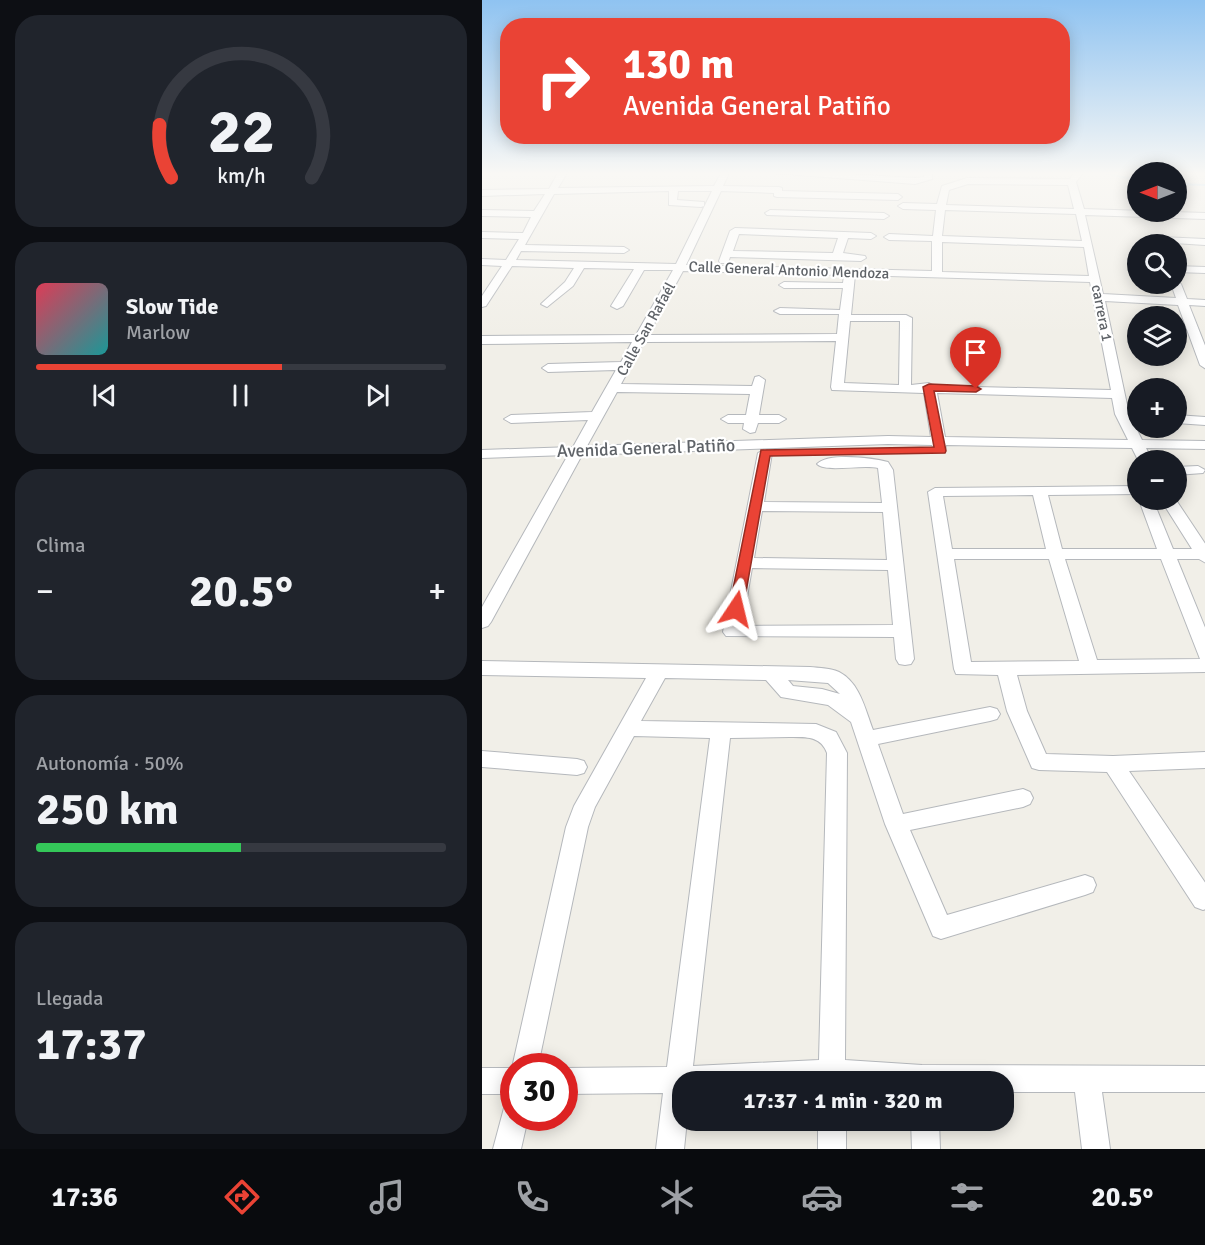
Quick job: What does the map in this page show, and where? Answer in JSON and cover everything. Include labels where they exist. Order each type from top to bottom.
[{"type":"street","points":[[482,304],[531,227]]},
{"type":"street","name":"Calle San Rafaél","points":[[482,622],[626,366],[680,267],[698,227]]},
{"type":"street","points":[[762,232],[764,227]]},
{"type":"street","points":[[936,274],[938,227]]},
{"type":"street","name":"carrera 1","points":[[1084,227],[1122,414],[1139,450]]},
{"type":"street","points":[[861,258],[837,256],[726,258],[735,231],[871,236]]},
{"type":"street","points":[[482,235],[526,236]]},
{"type":"street","points":[[837,256],[844,235]]},
{"type":"street","points":[[889,237],[1088,244]]},
{"type":"street","points":[[1187,239],[1205,242]]},
{"type":"street","points":[[519,248],[624,250]]},
{"type":"street","name":"Calle General Antonio Mendoza","points":[[482,262],[1095,279]]},
{"type":"street","points":[[547,304],[569,284],[581,265]]},
{"type":"street","points":[[617,306],[641,266]]},
{"type":"street","points":[[1187,269],[1205,270]]},
{"type":"street","points":[[781,302],[786,270]]},
{"type":"street","points":[[850,272],[841,315],[842,337],[837,387],[929,387],[1118,394]]},
{"type":"street","points":[[781,302],[840,285]]},
{"type":"street","points":[[1179,294],[1205,365]]},
{"type":"street","points":[[1098,297],[1205,303]]},
{"type":"street","points":[[781,302],[841,315],[906,318],[905,387]]},
{"type":"street","points":[[482,340],[842,337]]},
{"type":"street","points":[[548,368],[626,366]]},
{"type":"street","points":[[613,388],[758,384],[751,424]]},
{"type":"street","points":[[929,387],[939,445]]},
{"type":"street","points":[[1122,414],[1127,414]]},
{"type":"street","points":[[511,419],[598,416]]},
{"type":"street","points":[[728,419],[751,424],[779,419]]},
{"type":"street","points":[[1187,419],[1205,421]]},
{"type":"street","name":"Avenida General Patiño","points":[[482,454],[765,453],[939,445]]},
{"type":"street","name":"Avenida General Patiño","points":[[482,462],[577,454],[939,445],[1127,452]]},
{"type":"street","name":"Avenida General Patiño","points":[[1159,450],[1205,445]]},
{"type":"street","points":[[765,453],[732,632],[902,631]]},
{"type":"street","name":"Avenida General Patiño","points":[[1187,453],[1205,454]]},
{"type":"street","points":[[824,464],[867,461],[883,465],[886,470],[905,659]]},
{"type":"street","points":[[1187,470],[1198,470]]},
{"type":"street","points":[[1039,490],[1055,553],[1090,667]]},
{"type":"street","points":[[1127,490],[935,492],[963,669],[1205,665]]},
{"type":"street","points":[[754,506],[889,508]]},
{"type":"street","points":[[1150,510],[1205,654]]},
{"type":"street","points":[[944,554],[1168,552],[1202,548],[1176,510]]},
{"type":"street","points":[[744,563],[894,565]]},
{"type":"street","points":[[482,668],[658,673],[771,673],[788,692],[835,700],[857,717],[896,824],[941,928],[1085,885]]},
{"type":"street","points":[[1006,669],[1016,711],[1039,762],[1113,764],[1205,760]]},
{"type":"street","points":[[528,1053],[577,827],[585,806],[658,673]]},
{"type":"street","points":[[865,739],[990,714]]},
{"type":"street","points":[[628,728],[721,731],[809,730],[823,734],[833,741],[837,753],[832,1071]]},
{"type":"street","points":[[679,1071],[721,731]]},
{"type":"street","points":[[482,759],[577,767]]},
{"type":"street","points":[[1113,764],[1203,900]]},
{"type":"street","points":[[896,824],[1024,798]]},
{"type":"street","points":[[1014,1079],[1205,1079]]},
{"type":"street","points":[[1087,1079],[1096,1149]]},
{"type":"street","points":[[578,1081],[672,1080]]},
{"type":"street","points":[[482,1081],[500,1081]]},
{"type":"street","points":[[507,1149],[511,1131]]},
{"type":"street","points":[[670,1149],[672,1131]]},
{"type":"street","points":[[832,1131],[832,1149]]},
{"type":"street","points":[[925,1131],[926,1149]]},
{"type":"route","points":[[736,609],[765,453],[941,451],[929,387],[976,389]]}]
